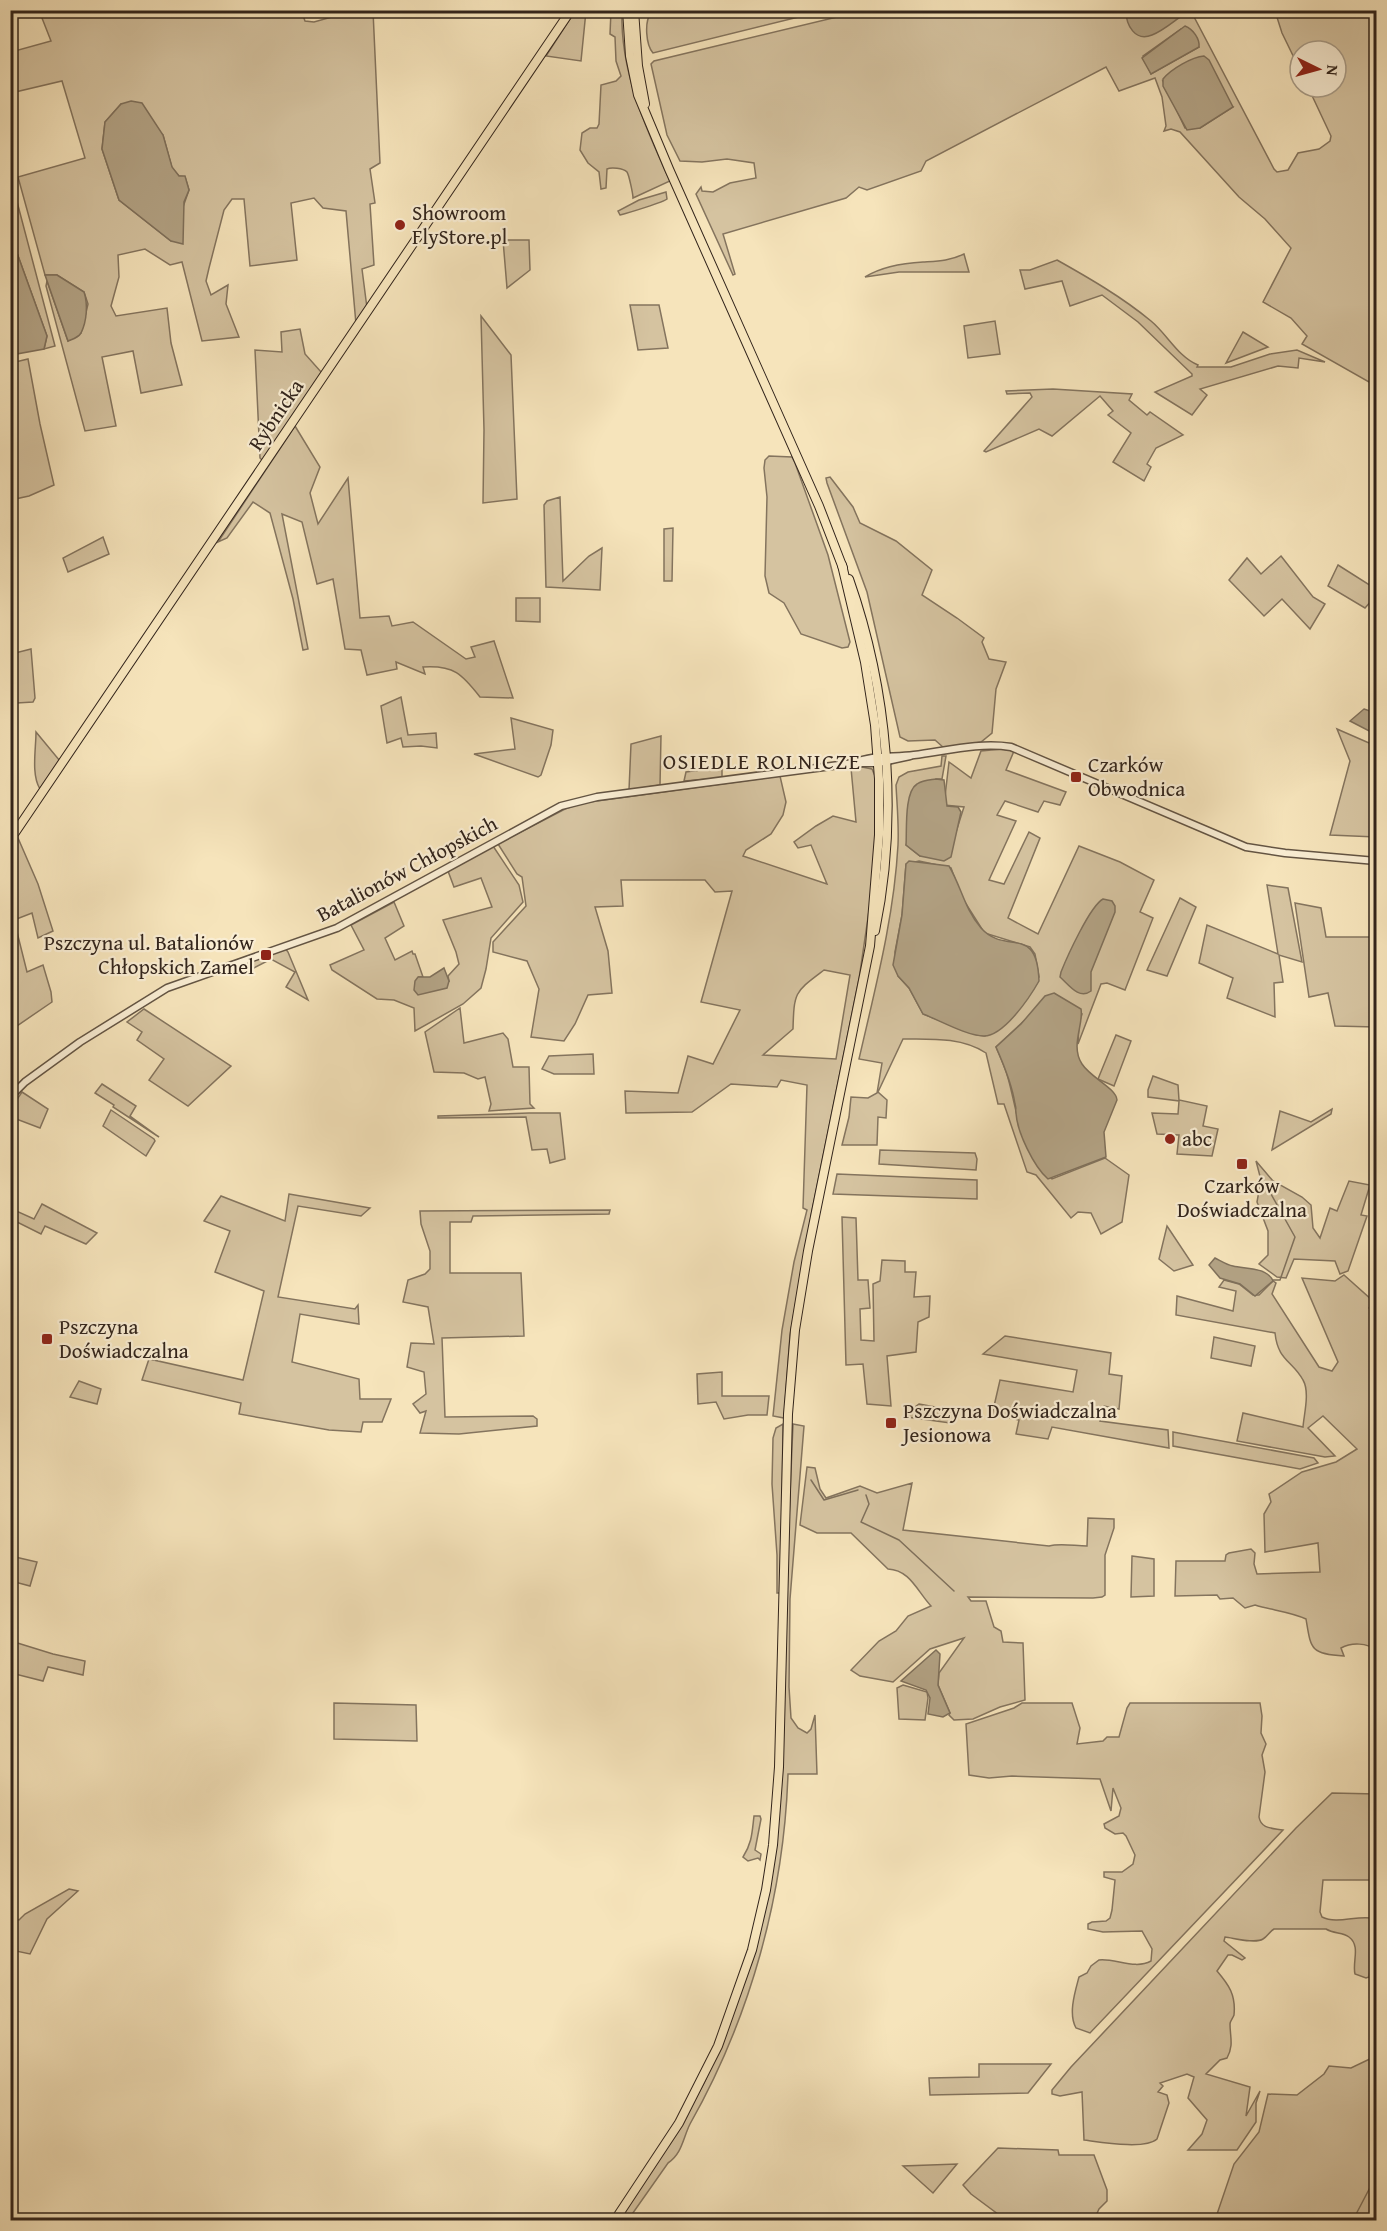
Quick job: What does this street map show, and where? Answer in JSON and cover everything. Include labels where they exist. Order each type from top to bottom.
[{"type":"main road","name":"Rybnicka","points":[[10,840],[571,10]]},
{"type":"main road","points":[[615,2220],[675,2130],[707,2070],[733,2010],[760,1920],[773,1845],[779,1767],[788,1414],[795,1330],[801,1287],[870,946],[879,835],[882,760],[865,662],[842,566],[819,506],[669,170],[638,95],[629,48],[627,10]]},
{"type":"main road","points":[[634,10],[638,66],[646,112]]},
{"type":"street","name":"Batalionów Chłopskich","points":[[10,1096],[25,1082],[80,1042],[167,988],[336,928],[561,806],[597,797],[990,746],[1020,750],[1246,847],[1285,853],[1377,861]]},
{"type":"shaded area","points":[[301,10],[305,21],[314,22],[353,11],[373,11],[380,163],[370,169],[375,203],[370,204],[374,265],[362,269],[367,308],[356,324],[346,211],[323,208],[314,198],[291,203],[297,260],[250,266],[244,199],[232,199],[224,210],[206,281],[211,295],[228,285],[226,304],[239,337],[202,341],[182,262],[170,265],[145,249],[118,255],[119,277],[111,306],[116,316],[167,308],[171,343],[182,385],[141,393],[133,351],[102,357],[116,426],[85,431],[46,286],[47,281],[68,341],[81,333],[88,304],[84,292],[57,275],[45,275],[18,177],[85,158],[62,81],[11,93],[11,52],[51,41],[41,11]],"holes":[[[121,104],[163,135],[172,168],[179,176],[185,177],[189,190],[171,241],[119,200],[102,149],[105,122]]]},
{"type":"shaded area","points":[[1126,10],[1189,11],[1162,30],[1146,37],[1136,34],[1130,27]]},
{"type":"shaded area","points":[[575,11],[586,11],[581,61],[546,56]]},
{"type":"shaded area","points":[[611,11],[622,11],[622,33],[630,77],[643,119],[670,181],[633,198],[627,172],[617,168],[607,169],[606,188],[601,189],[599,172],[588,163],[580,150],[582,133],[590,128],[597,128],[599,124],[601,85],[616,81],[621,76],[616,61],[615,37],[610,34]]},
{"type":"shaded area","points":[[659,11],[823,11],[653,53],[647,39],[647,22],[651,13]]},
{"type":"shaded area","points":[[862,11],[1195,11],[1192,13],[1277,172],[1288,170],[1298,153],[1319,149],[1330,141],[1331,136],[1314,99],[1348,99],[1348,39],[1288,39],[1288,45],[1275,11],[1376,11],[1376,386],[1302,344],[1307,336],[1291,318],[1263,302],[1291,248],[1265,219],[1239,197],[1180,132],[1171,129],[1164,131],[1166,126],[1162,97],[1155,78],[1119,91],[1106,67],[926,161],[921,171],[867,190],[859,187],[846,198],[723,234],[735,274],[733,275],[696,194],[701,187],[702,191],[713,192],[730,183],[756,178],[754,163],[727,159],[702,162],[680,161],[667,135],[651,64],[654,61]],"holes":[[[1181,29],[1199,47],[1151,74],[1143,56]],[[1163,81],[1233,107],[1200,128],[1185,128]]]},
{"type":"shaded area","points":[[1185,26],[1195,35],[1199,47],[1151,74],[1142,58]]},
{"type":"shaded area","points":[[1204,56],[1209,60],[1233,107],[1200,128],[1187,130],[1163,86],[1163,79],[1182,64]]},
{"type":"shaded area","points":[[131,101],[142,103],[163,135],[172,167],[179,176],[185,176],[189,190],[184,202],[183,244],[171,241],[119,200],[102,149],[105,122],[121,104]]},
{"type":"shaded area","points":[[10,175],[55,346],[44,349],[47,336],[17,253],[11,250]]},
{"type":"shaded area","points":[[666,192],[667,199],[660,202],[620,215],[618,211],[639,200]]},
{"type":"shaded area","points":[[503,240],[529,240],[530,270],[507,288]]},
{"type":"shaded area","points":[[11,250],[17,253],[47,336],[44,349],[11,355]]},
{"type":"shaded area","points":[[964,254],[969,272],[899,272],[865,277],[893,266],[944,260]]},
{"type":"shaded area","points":[[1057,260],[1140,312],[1157,326],[1184,357],[1198,365],[1197,367],[1231,367],[1270,354],[1297,350],[1325,362],[1299,358],[1298,368],[1278,366],[1200,389],[1207,395],[1192,415],[1155,392],[1192,374],[1138,322],[1102,295],[1070,306],[1062,281],[1025,289],[1020,270],[1030,270]]},
{"type":"shaded area","points":[[45,275],[57,275],[84,292],[86,318],[83,328],[78,336],[68,341]]},
{"type":"shaded area","points":[[630,305],[659,305],[668,348],[638,350]]},
{"type":"shaded area","points":[[481,316],[511,355],[517,499],[483,503],[484,430]]},
{"type":"shaded area","points":[[995,321],[1000,354],[968,358],[964,326]]},
{"type":"shaded area","points":[[300,329],[305,354],[322,373],[263,461],[260,458],[255,350],[282,352],[281,332]]},
{"type":"shaded area","points":[[1243,332],[1268,347],[1226,363]]},
{"type":"shaded area","points":[[28,359],[54,485],[29,496],[15,499],[10,478],[11,363]]},
{"type":"shaded area","points":[[1053,389],[1132,394],[1129,400],[1147,415],[1150,412],[1183,435],[1156,448],[1147,464],[1151,467],[1144,481],[1113,462],[1131,433],[1108,415],[1113,411],[1100,396],[1052,436],[1039,429],[984,451],[1032,397],[1030,393],[1007,394],[1006,391]]},
{"type":"shaded area","points":[[295,426],[320,467],[310,493],[318,524],[348,478],[360,618],[389,616],[392,626],[413,622],[466,659],[475,657],[471,647],[494,641],[513,698],[480,697],[462,677],[442,668],[423,667],[425,674],[396,662],[397,669],[367,675],[361,650],[345,649],[333,579],[317,584],[302,522],[282,514],[308,649],[303,650],[293,599],[270,513],[253,502],[227,538],[218,542]]},
{"type":"shaded area","points":[[769,456],[792,457],[795,463],[828,555],[850,642],[848,647],[842,648],[801,634],[784,603],[769,593],[765,576],[767,497],[764,468],[765,460]]},
{"type":"shaded area","points":[[830,477],[853,507],[860,523],[896,541],[932,570],[922,595],[984,638],[982,642],[989,659],[1006,662],[996,689],[992,733],[981,742],[944,748],[935,740],[908,741],[900,737],[867,592],[827,483],[826,478]]},
{"type":"shaded area","points":[[560,497],[563,581],[589,556],[602,548],[600,590],[546,587],[544,505],[547,501]]},
{"type":"shaded area","points":[[673,528],[672,581],[664,581],[664,529]]},
{"type":"shaded area","points":[[103,537],[109,554],[68,572],[63,558]]},
{"type":"shaded area","points":[[1281,556],[1313,597],[1325,604],[1310,629],[1282,599],[1264,616],[1229,580],[1247,558],[1261,574]]},
{"type":"shaded area","points":[[1338,565],[1376,589],[1373,599],[1365,608],[1328,586]]},
{"type":"shaded area","points":[[516,598],[540,598],[540,622],[516,621]]},
{"type":"shaded area","points":[[31,649],[35,698],[33,702],[17,703],[13,687],[11,687],[11,654]]},
{"type":"shaded area","points":[[401,697],[408,735],[436,733],[437,748],[403,747],[401,738],[387,743],[381,706]]},
{"type":"shaded area","points":[[1364,709],[1376,713],[1373,733],[1350,721]]},
{"type":"shaded area","points":[[511,718],[553,730],[551,745],[541,775],[538,777],[474,754],[515,749]]},
{"type":"shaded area","points":[[1337,729],[1376,746],[1376,837],[1330,835],[1350,761]]},
{"type":"shaded area","points":[[36,732],[60,761],[40,789],[35,769]]},
{"type":"shaded area","points":[[661,736],[660,785],[629,790],[631,744]]},
{"type":"shaded area","points":[[1002,749],[1014,751],[1006,770],[1066,792],[1060,805],[1044,801],[1038,812],[1005,801],[997,815],[1016,821],[989,880],[1004,884],[1029,832],[1040,838],[1008,918],[1038,934],[1079,846],[1120,862],[1154,880],[1140,912],[1153,918],[1125,990],[1107,983],[1101,984],[1078,1044],[1082,1014],[1026,1019],[996,1047],[1007,1074],[1022,1133],[1033,1158],[1041,1169],[1052,1179],[1105,1158],[1129,1175],[1122,1222],[1101,1234],[1091,1213],[1078,1212],[1071,1218],[1036,1175],[1027,1172],[1004,1104],[998,1104],[986,1053],[967,1044],[946,1040],[903,1039],[878,1092],[887,1100],[886,1118],[878,1117],[877,1145],[842,1145],[851,1097],[868,1098],[877,1093],[882,1063],[859,1059],[883,953],[896,872],[898,822],[896,785],[899,777],[908,772],[941,766],[942,756],[946,756],[942,779],[936,779],[906,845],[920,856],[956,832],[964,807],[944,805],[949,762],[971,778],[981,751]],"holes":[[[919,861],[951,868],[961,896],[982,929],[983,935],[988,934],[1030,947],[1035,954],[1039,977],[985,1036],[923,1014],[909,988],[898,976],[895,952],[902,915],[906,864]]]},
{"type":"shaded area","points":[[722,767],[722,778],[684,781],[686,772]]},
{"type":"shaded area","points":[[851,768],[872,769],[875,776],[876,833],[871,897],[859,979],[812,1211],[790,1335],[784,1418],[773,1416],[782,1330],[794,1262],[807,1210],[803,1208],[807,1085],[781,1080],[777,1087],[731,1084],[692,1112],[626,1113],[625,1091],[678,1093],[688,1056],[713,1064],[740,1010],[701,1002],[732,891],[715,892],[705,880],[621,880],[623,906],[595,907],[608,951],[612,993],[588,995],[575,1024],[564,1041],[531,1037],[539,989],[527,961],[493,952],[493,942],[526,906],[522,877],[517,874],[498,844],[565,809],[582,803],[780,776],[786,802],[783,815],[771,834],[746,850],[743,856],[827,884],[811,845],[798,848],[794,842],[833,816],[856,822]],"holes":[[[824,970],[850,975],[836,1059],[763,1055],[793,1029],[796,999],[807,983]]]},
{"type":"shaded area","points":[[944,780],[947,806],[958,807],[961,812],[951,857],[944,861],[920,856],[906,845],[908,803],[913,788],[922,782]]},
{"type":"shaded area","points":[[18,838],[38,884],[53,931],[38,938],[32,913],[14,920],[27,972],[43,965],[52,1002],[11,1030],[10,848]]},
{"type":"shaded area","points":[[493,846],[519,885],[523,902],[491,938],[481,988],[463,1004],[415,1031],[414,1008],[394,1000],[377,999],[332,970],[330,965],[364,950],[351,925],[394,902],[404,926],[385,938],[395,960],[412,951],[423,977],[418,977],[449,981],[448,976],[459,964],[443,920],[492,907],[481,878],[454,887],[448,871]]},
{"type":"shaded area","points":[[909,861],[949,866],[971,914],[981,928],[991,936],[1019,943],[1033,952],[1039,981],[1016,1014],[1000,1030],[984,1036],[977,1035],[923,1014],[909,988],[898,976],[893,965],[902,915],[906,864]]},
{"type":"shaded area","points":[[1267,885],[1288,888],[1302,962],[1279,955],[1283,982],[1274,983],[1275,1017],[1227,998],[1233,978],[1199,963],[1207,925],[1278,954]]},
{"type":"shaded area","points":[[1180,898],[1196,907],[1167,976],[1147,970]]},
{"type":"shaded area","points":[[1103,899],[1112,901],[1115,912],[1091,972],[1091,991],[1082,994],[1060,977],[1061,972],[1086,921]]},
{"type":"shaded area","points":[[1295,903],[1321,908],[1326,937],[1376,937],[1376,1027],[1335,1026],[1328,993],[1309,997]]},
{"type":"shaded area","points":[[285,948],[308,1000],[286,987],[295,972],[271,959],[250,970],[245,962]]},
{"type":"shaded area","points":[[444,968],[449,981],[447,988],[418,995],[414,990],[418,977],[430,977]]},
{"type":"shaded area","points":[[1054,993],[1081,1009],[1077,1043],[1079,1057],[1086,1069],[1112,1091],[1117,1100],[1104,1132],[1106,1157],[1048,1179],[1032,1158],[1023,1139],[1017,1121],[1010,1082],[996,1047],[1021,1024],[1045,996]]},
{"type":"shaded area","points":[[460,1008],[464,1043],[503,1033],[508,1039],[513,1067],[529,1067],[530,1104],[534,1108],[489,1111],[491,1104],[485,1077],[478,1079],[464,1073],[434,1072],[425,1032]]},
{"type":"shaded area","points":[[144,1009],[231,1066],[188,1106],[149,1080],[164,1059],[137,1040],[142,1032],[127,1022]]},
{"type":"shaded area","points":[[1116,1035],[1131,1041],[1114,1086],[1098,1079]]},
{"type":"shaded area","points":[[593,1054],[594,1074],[554,1074],[542,1069],[549,1056]]},
{"type":"shaded area","points":[[1153,1076],[1178,1085],[1179,1100],[1207,1106],[1203,1126],[1218,1129],[1212,1156],[1177,1154],[1179,1135],[1157,1134],[1152,1113],[1178,1114],[1179,1101],[1148,1097]]},
{"type":"shaded area","points":[[102,1084],[136,1106],[130,1116],[159,1137],[95,1093]]},
{"type":"shaded area","points":[[22,1092],[48,1109],[40,1128],[11,1117],[11,1108]]},
{"type":"shaded area","points":[[1332,1109],[1331,1114],[1272,1150],[1280,1111],[1311,1122]]},
{"type":"shaded area","points":[[111,1110],[154,1139],[146,1156],[103,1126]]},
{"type":"shaded area","points":[[560,1113],[565,1159],[550,1163],[547,1149],[532,1150],[526,1117],[438,1118],[438,1116]]},
{"type":"shaded area","points":[[880,1150],[975,1153],[976,1170],[879,1164]]},
{"type":"shaded area","points":[[1256,1161],[1273,1181],[1302,1197],[1311,1205],[1313,1228],[1320,1238],[1330,1208],[1337,1211],[1349,1181],[1370,1185],[1361,1215],[1367,1216],[1348,1271],[1340,1274],[1335,1261],[1294,1259],[1286,1278],[1277,1277],[1259,1264],[1268,1255],[1268,1231],[1257,1202],[1261,1180]]},
{"type":"shaded area","points":[[837,1174],[977,1180],[977,1199],[833,1194]]},
{"type":"shaded area","points":[[289,1194],[370,1208],[361,1216],[298,1206],[278,1297],[355,1309],[358,1305],[359,1324],[300,1314],[292,1362],[359,1379],[360,1399],[391,1399],[382,1422],[363,1422],[361,1432],[329,1430],[239,1414],[241,1403],[142,1380],[149,1359],[243,1380],[264,1291],[215,1272],[230,1231],[204,1221],[221,1196],[285,1221]]},
{"type":"shaded area","points":[[42,1204],[97,1233],[86,1244],[45,1226],[41,1234],[11,1219],[12,1209],[34,1219]]},
{"type":"shaded area","points":[[610,1210],[609,1214],[473,1216],[471,1222],[450,1222],[450,1273],[521,1273],[524,1336],[442,1338],[445,1417],[533,1416],[537,1419],[537,1426],[459,1434],[420,1433],[426,1411],[420,1413],[413,1404],[426,1394],[424,1372],[407,1367],[411,1343],[434,1344],[428,1307],[403,1302],[408,1280],[425,1274],[430,1269],[430,1251],[421,1224],[420,1211]]},
{"type":"shaded area","points":[[842,1217],[856,1218],[858,1280],[868,1280],[870,1308],[860,1309],[861,1340],[874,1341],[873,1284],[880,1281],[882,1260],[905,1261],[905,1272],[916,1272],[914,1297],[930,1296],[929,1317],[918,1322],[916,1352],[887,1356],[891,1406],[867,1404],[863,1364],[846,1365]]},
{"type":"shaded area","points":[[1167,1226],[1193,1265],[1174,1271],[1159,1259]]},
{"type":"shaded area","points":[[1215,1258],[1231,1265],[1256,1269],[1266,1273],[1273,1281],[1255,1296],[1240,1284],[1220,1278],[1209,1265]]},
{"type":"shaded area","points":[[1344,1275],[1373,1301],[1369,1308],[1376,1317],[1376,1650],[1355,1644],[1341,1648],[1344,1656],[1324,1654],[1314,1648],[1309,1637],[1306,1619],[1255,1605],[1245,1608],[1233,1598],[1220,1599],[1217,1595],[1175,1596],[1176,1561],[1225,1561],[1229,1553],[1251,1549],[1255,1553],[1254,1564],[1257,1574],[1320,1572],[1318,1543],[1265,1552],[1264,1514],[1271,1502],[1269,1494],[1302,1472],[1336,1462],[1357,1449],[1323,1416],[1308,1428],[1335,1456],[1325,1457],[1237,1441],[1243,1413],[1303,1427],[1306,1397],[1303,1380],[1282,1355],[1275,1333],[1176,1315],[1177,1296],[1233,1311],[1236,1291],[1219,1287],[1224,1280],[1239,1284],[1253,1295],[1259,1295],[1273,1281],[1276,1283],[1272,1294],[1319,1367],[1332,1371],[1338,1362],[1302,1278],[1335,1281]]},
{"type":"shaded area","points":[[1005,1336],[1111,1353],[1109,1374],[1122,1376],[1119,1409],[1104,1406],[1100,1421],[1168,1430],[1169,1448],[1052,1427],[1048,1439],[1016,1434],[1019,1420],[992,1415],[1000,1380],[1073,1392],[1077,1370],[983,1354]]},
{"type":"shaded area","points":[[1214,1337],[1255,1346],[1251,1366],[1211,1358]]},
{"type":"shaded area","points":[[722,1372],[722,1396],[769,1396],[767,1415],[724,1419],[716,1402],[698,1404],[697,1374]]},
{"type":"shaded area","points":[[79,1381],[101,1389],[97,1404],[70,1397]]},
{"type":"shaded area","points":[[919,1404],[952,1410],[950,1423],[904,1415]]},
{"type":"shaded area","points":[[783,1424],[781,1593],[777,1593],[772,1484],[773,1438],[776,1428]]},
{"type":"shaded area","points":[[793,1424],[804,1426],[790,1599],[791,1718],[798,1728],[807,1733],[811,1729],[815,1715],[817,1774],[788,1774],[785,1820],[771,1910],[760,1955],[730,2042],[676,2155],[628,2220],[617,2220],[678,2130],[704,2083],[726,2034],[775,1851]]},
{"type":"shaded area","points":[[1173,1432],[1314,1458],[1318,1463],[1300,1469],[1173,1446]]},
{"type":"shaded area","points":[[807,1467],[815,1468],[820,1489],[826,1498],[860,1486],[877,1493],[912,1483],[903,1530],[1049,1546],[1087,1546],[1088,1518],[1114,1519],[1114,1528],[1105,1555],[1105,1595],[1093,1598],[968,1597],[971,1601],[986,1601],[994,1627],[1001,1631],[1003,1642],[1023,1643],[1025,1700],[1000,1707],[973,1719],[954,1720],[949,1715],[938,1685],[939,1673],[964,1638],[930,1649],[893,1682],[860,1676],[851,1670],[879,1641],[896,1631],[908,1616],[931,1606],[908,1577],[896,1570],[888,1569],[851,1533],[817,1533],[800,1525]]},
{"type":"shaded area","points":[[11,1556],[37,1562],[30,1586],[11,1581]]},
{"type":"shaded area","points":[[1132,1556],[1154,1559],[1154,1596],[1131,1597]]},
{"type":"shaded area","points":[[11,1641],[85,1661],[83,1675],[48,1667],[43,1681],[11,1673]]},
{"type":"shaded area","points":[[936,1650],[940,1654],[938,1685],[950,1713],[943,1717],[928,1714],[930,1698],[926,1690],[901,1681]]},
{"type":"shaded area","points":[[903,1685],[927,1692],[925,1720],[899,1719],[897,1688]]},
{"type":"shaded area","points":[[334,1703],[416,1705],[417,1741],[334,1739]]},
{"type":"shaded area","points":[[1022,1703],[1072,1703],[1080,1728],[1077,1744],[1103,1741],[1107,1737],[1119,1737],[1130,1703],[1260,1703],[1261,1733],[1266,1744],[1262,1755],[1265,1772],[1259,1817],[1265,1826],[1283,1830],[1090,2033],[1076,2028],[1074,2022],[1073,2003],[1079,1977],[1087,1973],[1091,1966],[1099,1960],[1132,1964],[1151,1961],[1152,1949],[1142,1931],[1103,1932],[1088,1929],[1088,1924],[1092,1922],[1106,1921],[1110,1918],[1115,1880],[1104,1877],[1104,1872],[1122,1872],[1133,1864],[1135,1855],[1123,1833],[1115,1834],[1105,1828],[1104,1824],[1119,1816],[1121,1808],[1113,1788],[1111,1811],[1100,1779],[1012,1776],[989,1778],[969,1775],[966,1724],[1014,1708]]},
{"type":"shaded area","points":[[1332,1793],[1376,1794],[1376,1880],[1323,1880],[1320,1912],[1322,1917],[1335,1920],[1376,1919],[1376,1939],[1369,1977],[1355,1974],[1353,1941],[1347,1935],[1326,1929],[1274,1929],[1263,1939],[1255,1941],[1225,1937],[1224,1941],[1245,1958],[1242,1960],[1228,1955],[1217,1971],[1233,1996],[1234,2015],[1230,2022],[1231,2045],[1227,2058],[1220,2060],[1206,2074],[1250,2087],[1246,2116],[1260,2091],[1256,2103],[1256,2122],[1237,2150],[1188,2150],[1202,2134],[1207,2120],[1188,2098],[1194,2077],[1187,2074],[1160,2083],[1163,2086],[1158,2092],[1167,2095],[1169,2103],[1157,2139],[1133,2145],[1084,2140],[1082,2092],[1060,2096],[1052,2094],[1052,2090],[1296,1828]]},
{"type":"shaded area","points":[[754,1816],[760,1816],[761,1819],[755,1850],[761,1854],[760,1860],[758,1858],[748,1861],[743,1857],[750,1842]]},
{"type":"shaded area","points":[[69,1889],[78,1891],[47,1919],[30,1954],[11,1950],[11,1918],[19,1920],[25,1914]]},
{"type":"shaded area","points":[[1376,2056],[1376,2220],[1215,2220],[1234,2164],[1259,2132],[1268,2094],[1297,2095],[1324,2074],[1329,2066],[1351,2068]]},
{"type":"shaded area","points":[[979,2064],[1051,2064],[1028,2093],[930,2095],[929,2078],[979,2077]]},
{"type":"shaded area","points":[[998,2148],[1058,2150],[1059,2155],[1094,2155],[1107,2190],[1107,2201],[1099,2209],[1094,2220],[1006,2220],[971,2194],[963,2185]]},
{"type":"shaded area","points":[[957,2164],[933,2193],[903,2166]]},
{"type":"waterway","points":[[1266,1185],[1295,1237],[1280,1280],[1273,1280]]},
{"type":"waterway","points":[[811,1480],[824,1500],[858,1490]]},
{"type":"waterway","points":[[866,1495],[869,1504],[861,1522],[899,1540],[954,1591]]},
{"type":"waterway","points":[[1353,2220],[1376,2176]]},
{"type":"place","name":"Showroom FlyStore.pl","points":[[400,225]]},
{"type":"place","name":"Czarków Obwodnica","points":[[1076,777]]},
{"type":"place","name":"Pszczyna ul. Batalionów Chłopskich Zamel","points":[[266,955]]},
{"type":"place","name":"abc","points":[[1170,1139]]},
{"type":"place","name":"Czarków Doświadczalna","points":[[1242,1164]]},
{"type":"place","name":"Pszczyna Doświadczalna","points":[[47,1339]]},
{"type":"place","name":"Pszczyna Doświadczalna Jesionowa","points":[[891,1423]]},
{"type":"district","name":"OSIEDLE ROLNICZE","points":[[762,761]]}]
